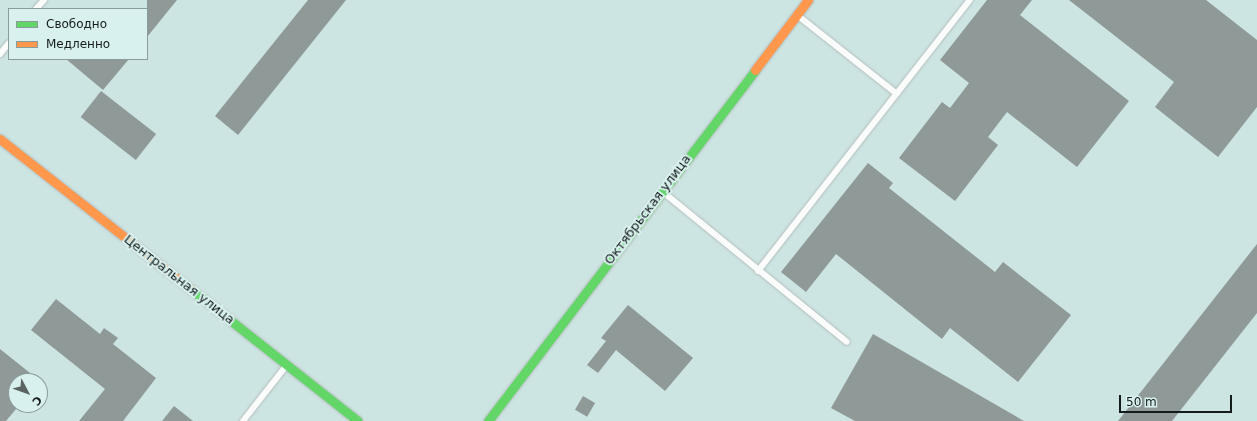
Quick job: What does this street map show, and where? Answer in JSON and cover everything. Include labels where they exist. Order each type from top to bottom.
[{"type":"street","name":"Октябрьская улица","points":[[488,421],[808,0]]},
{"type":"street","name":"Центральная улица","points":[[0,139],[358,421]]},
{"type":"lane","points":[[37,8],[44,0]]},
{"type":"lane","points":[[758,271],[970,0]]},
{"type":"lane","points":[[797,14],[897,94]]},
{"type":"lane","points":[[0,54],[8,44]]},
{"type":"lane","points":[[662,191],[758,271],[848,342]]},
{"type":"lane","points":[[243,421],[287,364]]},
{"type":"shaded area","points":[[0,0],[1257,0],[1257,421],[0,421]]},
{"type":"building","points":[[147,0],[177,0],[148,36]]},
{"type":"building","points":[[308,0],[346,0],[238,135],[215,116]]},
{"type":"building","points":[[987,0],[1032,0],[1020,15],[1129,101],[1077,167],[1007,112],[988,137],[998,145],[955,201],[899,158],[942,102],[950,108],[969,83],[940,60]]},
{"type":"building","points":[[1069,0],[1206,0],[1257,40],[1257,107],[1218,157],[1155,107],[1174,82]]},
{"type":"building","points":[[67,60],[128,60],[103,90]]},
{"type":"building","points":[[101,91],[156,134],[136,160],[81,117]]},
{"type":"building","points":[[868,163],[893,183],[889,188],[995,272],[1003,262],[1071,315],[1018,382],[950,328],[942,339],[836,254],[806,292],[781,272]]},
{"type":"building","points":[[1257,244],[1257,313],[1172,421],[1118,421]]},
{"type":"building","points":[[56,299],[100,334],[104,328],[118,338],[113,344],[156,378],[123,421],[79,421],[105,389],[31,330]]},
{"type":"building","points":[[628,305],[693,358],[665,391],[616,350],[598,373],[587,365],[606,341],[601,338]]},
{"type":"building","points":[[873,334],[1024,421],[855,421],[831,408]]},
{"type":"building","points":[[0,349],[30,373],[8,373],[8,413],[13,413],[6,421],[0,421]]},
{"type":"building","points":[[583,396],[595,403],[587,417],[575,410]]},
{"type":"building","points":[[174,406],[193,421],[162,421]]},
{"type":"traffic: fast","points":[[488,421],[755,70]]},
{"type":"traffic: fast","points":[[192,290],[358,421]]},
{"type":"traffic: slow","points":[[755,70],[808,0]]},
{"type":"traffic: slow","points":[[0,139],[192,290]]}]
